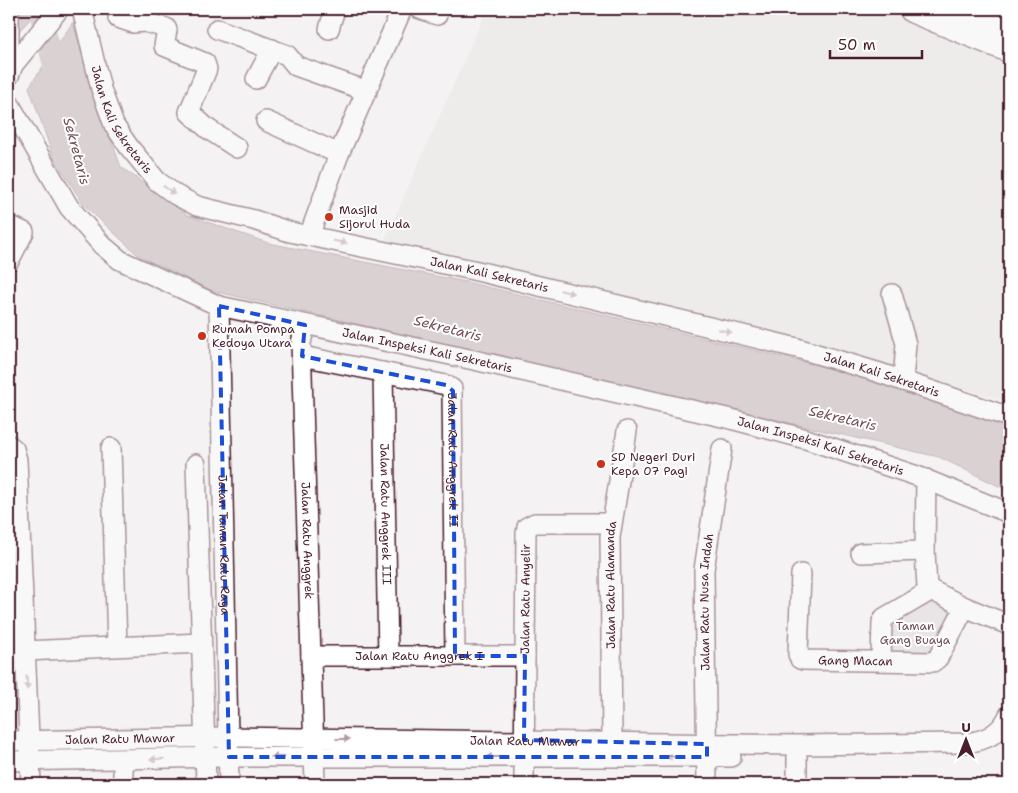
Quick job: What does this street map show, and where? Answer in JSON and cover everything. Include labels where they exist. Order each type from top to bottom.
[{"type":"highway","points":[[914,9],[1009,48]]},
{"type":"highway","points":[[967,9],[1009,25]]},
{"type":"highway","points":[[989,9],[1009,17]]},
{"type":"street","points":[[9,9],[9,48],[15,64]]},
{"type":"street","points":[[15,64],[59,9]]},
{"type":"street","name":"Jalan Kali Sekretaris","points":[[82,9],[101,89],[114,124],[129,147],[157,181],[176,195],[198,206],[254,220],[290,232],[473,270],[787,346],[903,381],[1009,418]]},
{"type":"street","points":[[121,9],[118,18],[133,23],[145,22],[166,28],[164,46],[205,63],[207,69],[189,112],[208,129],[237,148]]},
{"type":"street","points":[[329,29],[335,9]]},
{"type":"street","points":[[309,236],[339,154],[402,9]]},
{"type":"street","points":[[216,30],[288,55],[296,66],[367,91]]},
{"type":"street","points":[[256,79],[272,49]]},
{"type":"street","name":"Jalan Inspeksi Kali Sekretaris","points":[[9,103],[69,208],[102,245],[120,260],[219,306],[474,360],[806,439],[926,479],[1009,514]]},
{"type":"street","points":[[266,121],[339,154]]},
{"type":"street","points":[[9,225],[24,232],[9,261]]},
{"type":"street","points":[[892,294],[906,344],[903,381]]},
{"type":"street","name":"Jalan Taman Ratu Raya","points":[[206,784],[217,757],[219,306]]},
{"type":"street","name":"Jalan Ratu Anggrek","points":[[304,325],[301,343],[315,784]]},
{"type":"street","name":"Jalan Ratu Anggrek II","points":[[302,356],[446,385],[453,391],[455,656]]},
{"type":"street","name":"Jalan Ratu Anggrek III","points":[[383,372],[388,656]]},
{"type":"street","name":"Jalan Ratu Alamanda","points":[[612,741],[611,523],[627,430]]},
{"type":"street","points":[[9,445],[16,454],[31,784]]},
{"type":"street","points":[[110,448],[117,646]]},
{"type":"street","name":"Jalan Ratu Nusa Indah","points":[[707,784],[704,570],[722,449]]},
{"type":"street","points":[[196,464],[201,643],[217,737]]},
{"type":"street","points":[[926,479],[926,586],[930,590],[965,607],[1009,625]]},
{"type":"street","name":"Jalan Ratu Anyelir","points":[[524,784],[527,527],[535,523],[611,523]]},
{"type":"street","points":[[861,553],[925,551]]},
{"type":"street","name":"Gang Macan","points":[[801,574],[798,654],[800,659],[936,660],[965,607]]},
{"type":"street","points":[[882,661],[882,622],[884,618],[930,590]]},
{"type":"street","points":[[26,651],[201,643]]},
{"type":"street","name":"Jalan Ratu Anggrek I","points":[[311,656],[525,656]]},
{"type":"street","name":"Jalan Ratu Mawar","points":[[9,761],[217,757],[313,748],[707,750],[797,745],[964,743],[978,741],[1008,726]]},
{"type":"street","name":"Jalan Ratu Mawar","points":[[524,749],[612,741],[797,756],[933,754],[976,751],[990,748],[1001,742],[1008,726]]},
{"type":"street","name":"Jalan Ratu Mawar","points":[[9,741],[217,737],[313,748]]},
{"type":"street","points":[[797,756],[797,784]]},
{"type":"street","name":"Jalan Taman Ratu Raya","points":[[217,757],[229,784]]},
{"type":"street","name":"Jalan Ratu Mawar","points":[[123,760],[123,784]]},
{"type":"highlighted area","points":[[219,306],[305,325],[302,356],[446,385],[453,391],[455,656],[525,656],[524,740],[707,744],[707,757],[229,757]]},
{"type":"shaded area","points":[[487,9],[904,9],[1009,52],[1009,401],[797,345],[382,246]]},
{"type":"green space","name":"Taman Gang Buaya","points":[[930,598],[955,609],[931,657],[885,658],[886,622]]},
{"type":"water","points":[[13,9],[40,9],[12,38]]},
{"type":"water","points":[[73,22],[88,77],[121,167],[187,215],[268,243],[466,282],[875,379],[1009,427],[1009,491],[939,457],[213,291],[139,256],[84,205],[53,156],[29,87]]},
{"type":"waterway","name":"Sekretaris","points":[[39,9],[59,84]]},
{"type":"place","name":"Masjid Sijorul Huda","points":[[329,217]]},
{"type":"place","name":"Rumah Pompa Kedoya Utara","points":[[202,336]]},
{"type":"place","name":"SD Negeri Duri Kepa 07 Pagi","points":[[601,464]]}]
